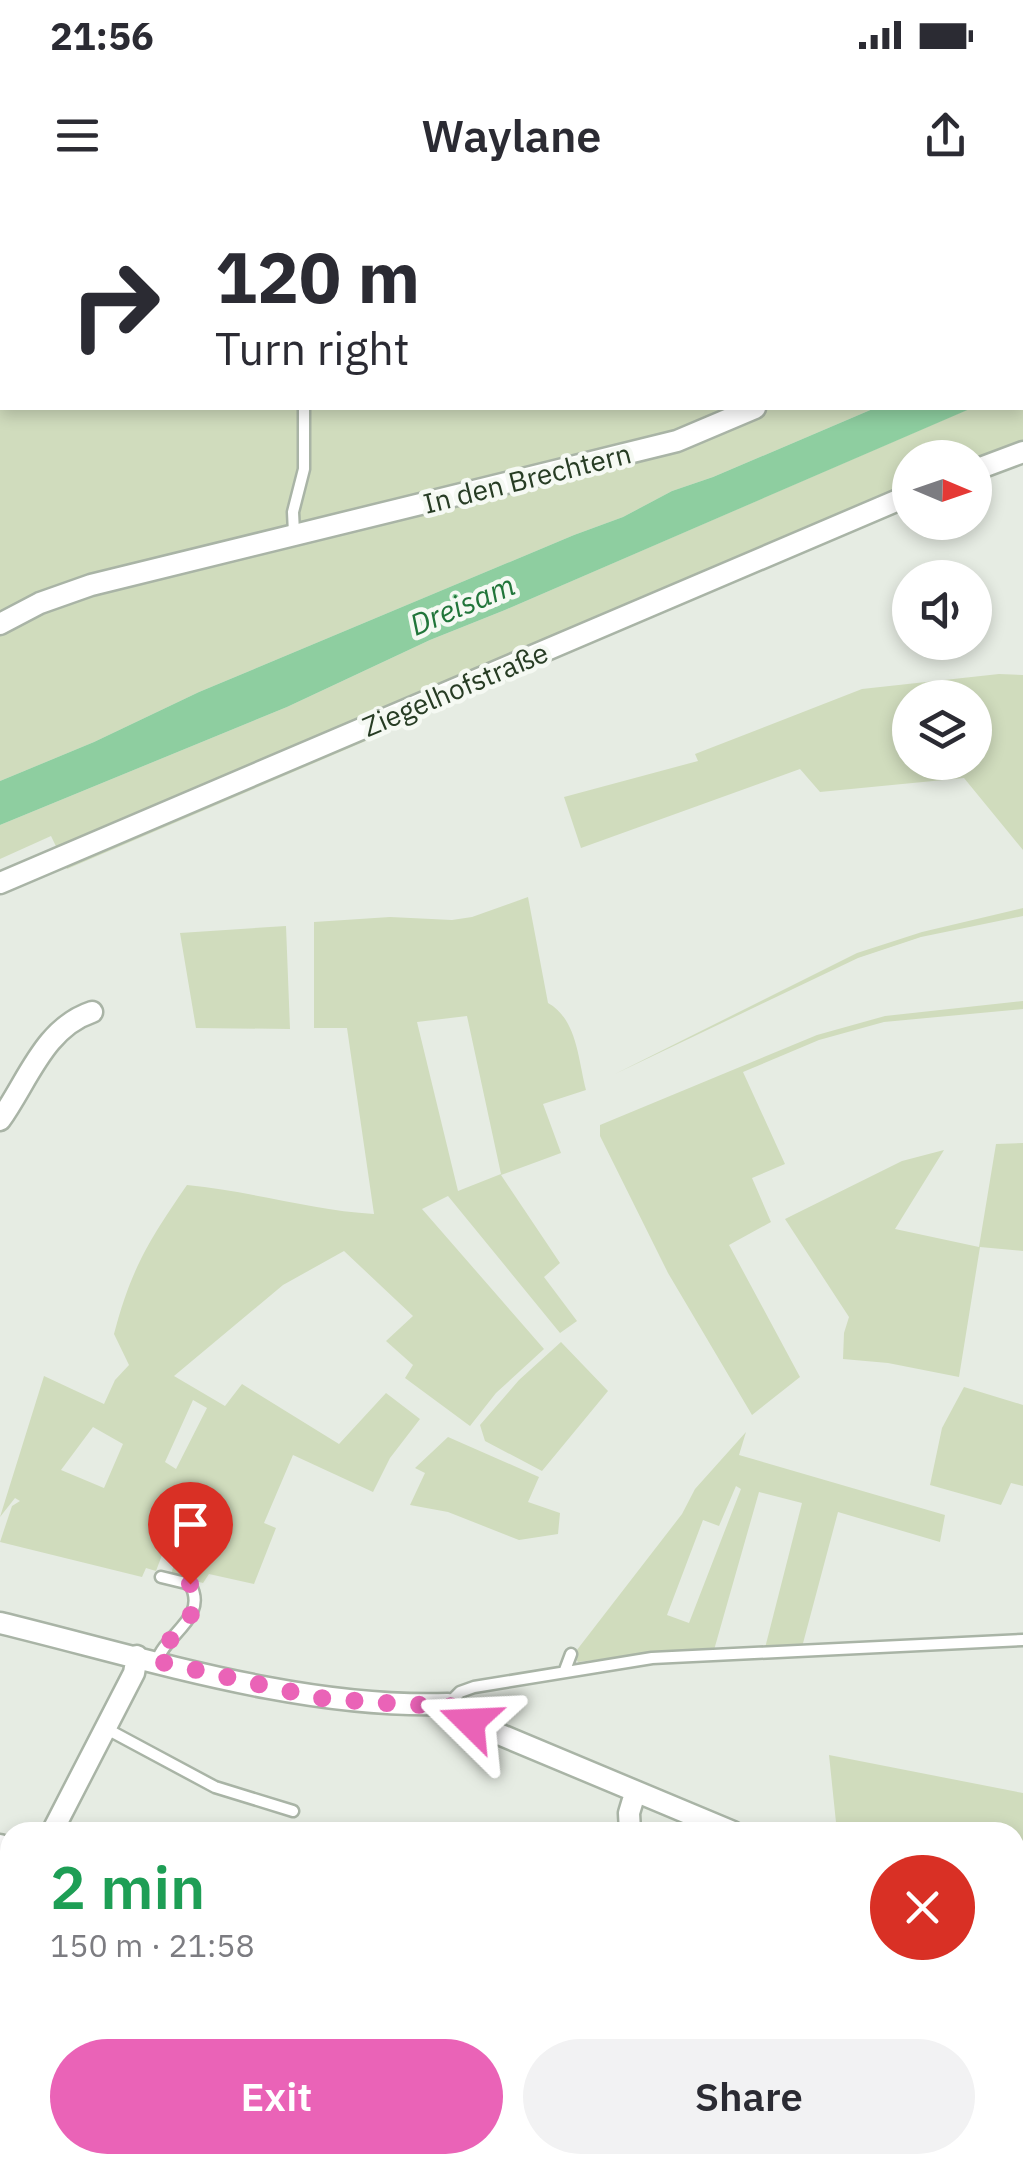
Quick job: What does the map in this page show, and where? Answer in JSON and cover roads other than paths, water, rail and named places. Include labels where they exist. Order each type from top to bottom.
[{"type":"street","name":"In den Brechtern","points":[[0,624],[40,603],[90,585],[677,441],[750,410]]},
{"type":"street","points":[[992,464],[1023,452]]},
{"type":"street","name":"Ziegelhofstraße","points":[[0,883],[892,503]]},
{"type":"street","points":[[0,1120],[59,1030],[74,1018],[92,1012]]},
{"type":"street","points":[[0,1623],[319,1698],[448,1704],[470,1722],[708,1822]]},
{"type":"street","points":[[57,1822],[134,1673],[147,1658]]},
{"type":"street","points":[[629,1822],[635,1793]]},
{"type":"lane","points":[[294,533],[293,512],[304,469],[304,410]]},
{"type":"lane","points":[[147,1658],[159,1654],[188,1623],[195,1602],[190,1584],[161,1577]]},
{"type":"lane","points":[[448,1704],[460,1692],[474,1687],[652,1658],[1023,1640]]},
{"type":"lane","points":[[565,1670],[571,1654]]},
{"type":"lane","points":[[105,1728],[215,1788],[293,1811]]},
{"type":"water","name":"Dreisam","points":[[870,410],[967,410],[430,640],[287,707],[0,825],[0,781],[199,692],[623,517],[672,491]]}]
